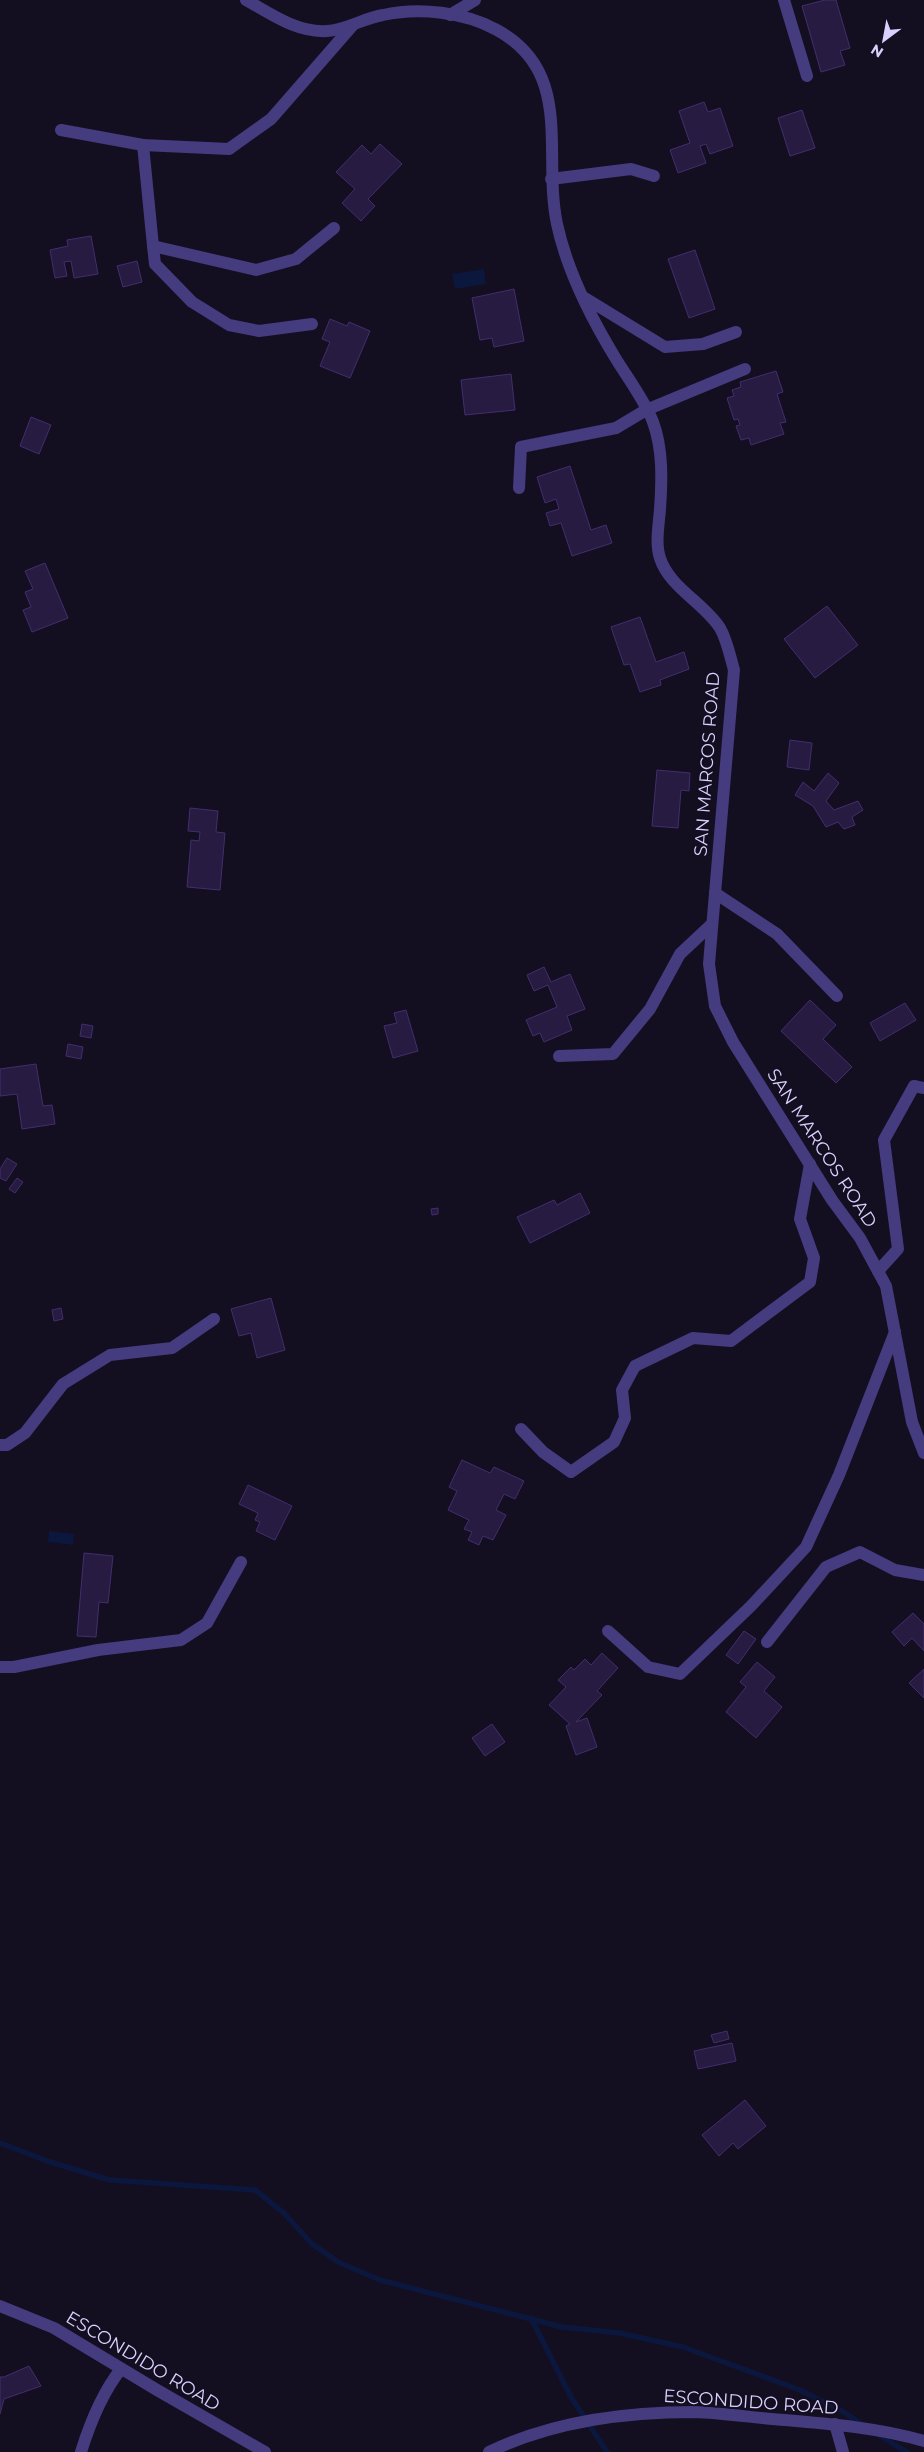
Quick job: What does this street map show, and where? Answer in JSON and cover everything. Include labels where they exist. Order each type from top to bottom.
[{"type":"street","name":"SAN MARCOS ROAD","points":[[246,0],[304,30],[328,31],[383,15],[423,12],[473,19],[498,31],[525,49],[539,68],[550,104],[551,178],[557,224],[569,263],[608,346],[653,421],[662,477],[658,543],[660,558],[677,584],[720,627],[734,670],[709,964],[715,1006],[733,1042],[810,1164],[860,1238],[886,1286],[912,1422],[924,1453]]},
{"type":"street","points":[[450,15],[475,0]]},
{"type":"street","points":[[784,0],[807,76]]},
{"type":"street","points":[[61,130],[143,145],[229,150],[271,119],[352,25]]},
{"type":"street","points":[[143,145],[155,264],[192,302],[229,325],[259,330],[312,324]]},
{"type":"street","points":[[551,178],[631,169],[654,176]]},
{"type":"street","points":[[153,246],[256,270],[296,259],[334,228]]},
{"type":"street","points":[[585,298],[664,347],[703,344],[736,332]]},
{"type":"street","points":[[519,488],[521,447],[616,428],[646,410],[745,369]]},
{"type":"street","points":[[715,893],[777,934],[838,996]]},
{"type":"street","points":[[559,1056],[613,1054],[650,1009],[680,954],[712,924]]},
{"type":"street","points":[[878,1271],[898,1249],[884,1140],[914,1086],[924,1088]]},
{"type":"street","points":[[521,1429],[543,1452],[571,1472],[614,1442],[625,1418],[622,1390],[635,1366],[693,1338],[731,1341],[810,1282],[814,1258],[800,1219],[810,1164]]},
{"type":"street","points":[[0,1445],[7,1445],[26,1433],[63,1384],[110,1355],[172,1348],[214,1319]]},
{"type":"street","points":[[608,1630],[648,1667],[680,1674],[752,1606],[806,1546],[839,1476],[895,1332]]},
{"type":"street","points":[[767,1642],[826,1567],[860,1552],[895,1570],[924,1575]]},
{"type":"street","points":[[0,1667],[14,1667],[98,1650],[181,1640],[207,1623],[241,1562]]},
{"type":"street","name":"ESCONDIDO ROAD","points":[[0,2306],[54,2328],[265,2452]]},
{"type":"street","points":[[81,2452],[89,2428],[111,2382],[121,2369]]},
{"type":"street","name":"ESCONDIDO ROAD","points":[[489,2452],[557,2428],[635,2415],[696,2412],[835,2424],[899,2434],[924,2441]]},
{"type":"street","points":[[835,2424],[843,2452]]},
{"type":"water","points":[[484,269],[486,284],[455,289],[452,274]]},
{"type":"water","points":[[49,1531],[74,1534],[73,1545],[48,1542]]},
{"type":"building","points":[[825,0],[836,0],[850,48],[840,51],[845,65],[821,72],[802,6]]},
{"type":"building","points":[[704,102],[708,112],[720,108],[733,146],[710,154],[706,144],[700,146],[706,163],[678,173],[670,150],[690,143],[679,111]]},
{"type":"building","points":[[802,110],[815,148],[790,156],[778,118]]},
{"type":"building","points":[[380,144],[402,164],[368,199],[375,206],[361,221],[342,203],[355,189],[336,172],[362,145],[371,154]]},
{"type":"building","points":[[91,236],[98,274],[74,278],[71,261],[64,262],[67,276],[55,278],[50,250],[68,246],[67,240]]},
{"type":"building","points":[[695,250],[715,309],[689,318],[668,259]]},
{"type":"building","points":[[137,261],[142,282],[123,287],[117,266]]},
{"type":"building","points":[[514,289],[524,341],[494,347],[492,338],[480,340],[472,298]]},
{"type":"building","points":[[330,319],[347,326],[349,322],[370,331],[350,378],[320,366],[330,342],[322,339]]},
{"type":"building","points":[[776,371],[783,392],[777,394],[786,422],[780,423],[784,434],[751,445],[749,438],[741,440],[736,426],[740,425],[738,419],[734,420],[727,398],[734,396],[732,390],[741,387],[740,382]]},
{"type":"building","points":[[511,374],[515,410],[465,415],[461,380]]},
{"type":"building","points":[[31,417],[51,425],[39,454],[20,446]]},
{"type":"building","points":[[570,466],[591,530],[606,525],[612,543],[572,556],[561,523],[550,526],[546,513],[559,509],[556,499],[545,503],[537,477]]},
{"type":"building","points":[[45,563],[68,618],[32,632],[23,610],[31,607],[25,592],[33,589],[25,571]]},
{"type":"building","points":[[827,606],[858,645],[815,678],[784,639]]},
{"type":"building","points":[[640,617],[656,662],[684,652],[689,669],[660,680],[661,685],[640,692],[630,664],[624,665],[611,627]]},
{"type":"building","points":[[790,740],[812,743],[809,770],[787,767]]},
{"type":"building","points":[[657,770],[690,773],[689,791],[681,790],[678,828],[652,826]]},
{"type":"building","points":[[828,773],[839,783],[826,801],[834,810],[858,801],[863,810],[852,817],[855,825],[844,829],[838,822],[826,827],[813,806],[795,795],[803,782],[814,791]]},
{"type":"building","points":[[190,808],[218,811],[216,832],[225,833],[220,890],[187,887],[191,840],[199,841],[200,832],[188,831]]},
{"type":"building","points":[[544,967],[551,982],[570,974],[585,1009],[567,1016],[572,1030],[544,1042],[540,1033],[533,1036],[526,1020],[557,1007],[548,985],[534,991],[527,975]]},
{"type":"building","points":[[810,1000],[836,1025],[823,1039],[852,1067],[836,1083],[781,1031]]},
{"type":"building","points":[[905,1003],[916,1020],[880,1041],[870,1023]]},
{"type":"building","points":[[406,1010],[418,1051],[393,1058],[384,1026],[397,1023],[394,1013]]},
{"type":"building","points":[[82,1024],[93,1026],[91,1038],[80,1036]]},
{"type":"building","points":[[68,1044],[83,1047],[81,1059],[66,1056]]},
{"type":"building","points":[[36,1064],[43,1106],[52,1105],[55,1124],[22,1129],[17,1094],[0,1096],[0,1069]]},
{"type":"building","points":[[7,1158],[17,1164],[6,1181],[0,1178],[0,1169]]},
{"type":"building","points":[[17,1178],[23,1182],[15,1193],[9,1189]]},
{"type":"building","points":[[580,1193],[590,1213],[530,1243],[517,1217],[554,1200],[557,1205]]},
{"type":"building","points":[[438,1208],[438,1214],[432,1215],[431,1209]]},
{"type":"building","points":[[271,1298],[285,1350],[257,1358],[251,1333],[239,1336],[231,1309]]},
{"type":"building","points":[[61,1308],[63,1319],[54,1321],[52,1310]]},
{"type":"building","points":[[462,1460],[490,1473],[494,1467],[524,1481],[515,1499],[504,1494],[496,1510],[506,1515],[493,1540],[483,1536],[479,1545],[468,1540],[472,1532],[464,1529],[469,1520],[448,1510],[457,1491],[449,1487]]},
{"type":"building","points":[[248,1485],[292,1506],[275,1540],[256,1531],[260,1522],[255,1520],[258,1513],[239,1504]]},
{"type":"building","points":[[84,1553],[113,1556],[108,1603],[99,1602],[96,1637],[77,1636]]},
{"type":"building","points":[[913,1613],[924,1624],[924,1651],[912,1638],[904,1646],[892,1632]]},
{"type":"building","points":[[744,1631],[756,1639],[738,1664],[726,1655]]},
{"type":"building","points":[[602,1653],[618,1668],[597,1691],[602,1695],[576,1722],[587,1718],[597,1747],[576,1755],[566,1726],[570,1724],[549,1705],[566,1687],[558,1680],[571,1667],[574,1670],[585,1659],[591,1665]]},
{"type":"building","points":[[757,1662],[775,1677],[764,1691],[782,1707],[756,1738],[726,1712],[746,1687],[740,1682]]},
{"type":"building","points":[[924,1669],[924,1698],[909,1683]]},
{"type":"building","points":[[492,1724],[505,1742],[485,1756],[472,1738]]},
{"type":"building","points":[[727,2031],[729,2039],[714,2043],[711,2035]]},
{"type":"building","points":[[732,2043],[736,2061],[698,2069],[694,2051]]},
{"type":"building","points":[[745,2100],[766,2126],[738,2149],[733,2143],[719,2156],[702,2135]]},
{"type":"building","points":[[29,2366],[41,2386],[4,2399],[0,2414],[0,2377]]},
{"type":"waterway","points":[[0,2143],[50,2162],[110,2180],[255,2190],[284,2213],[311,2243],[338,2262],[380,2280],[562,2327],[619,2333],[683,2347],[800,2390],[842,2411],[863,2425]]},
{"type":"waterway","points":[[531,2318],[571,2397],[607,2452]]},
{"type":"waterway","points":[[877,2434],[907,2452]]}]
